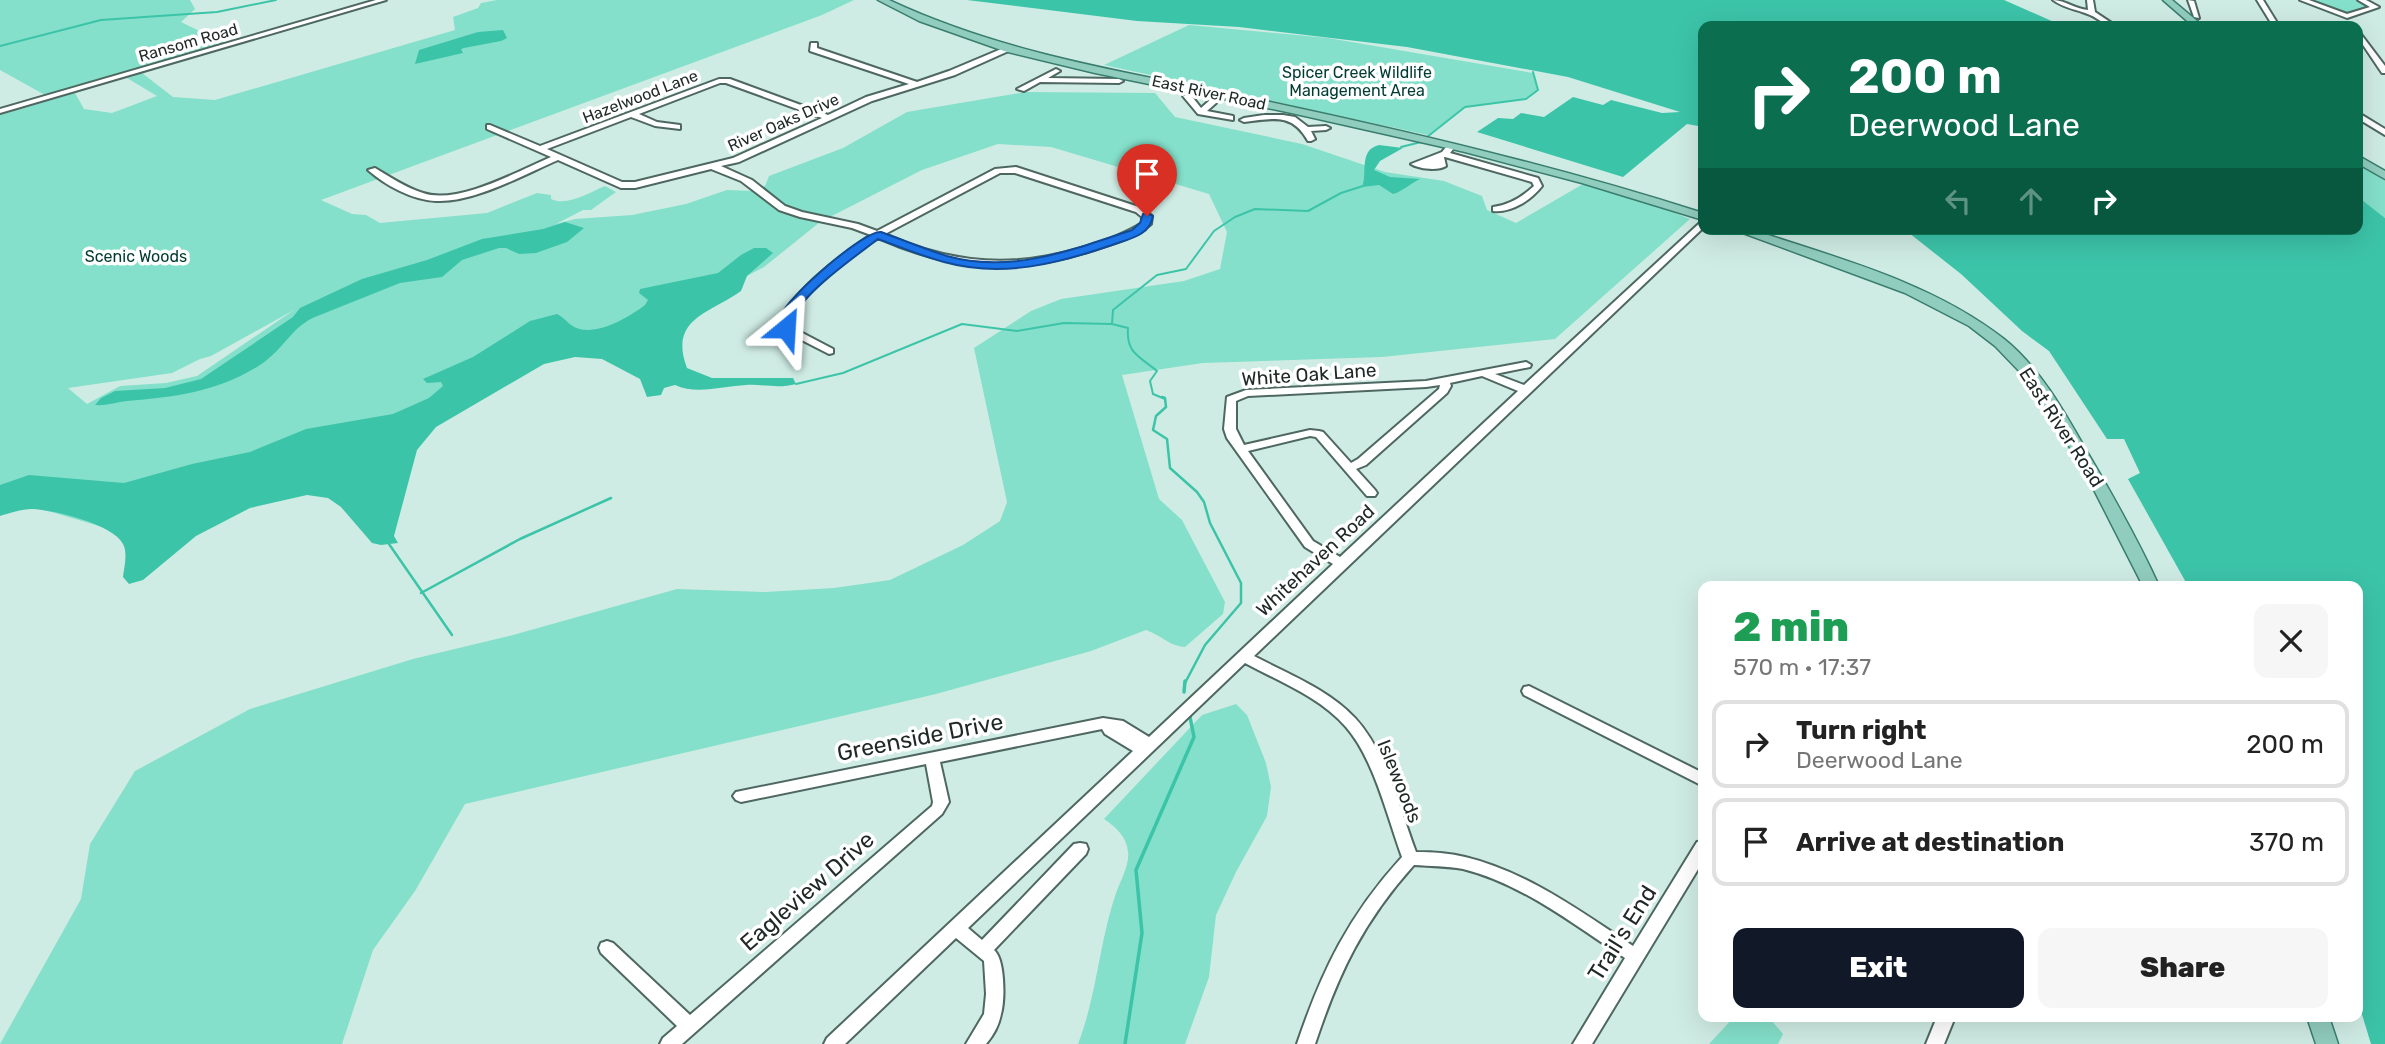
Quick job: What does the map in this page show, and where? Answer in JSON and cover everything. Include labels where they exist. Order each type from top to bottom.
[{"type":"main road","name":"East River Road","points":[[882,0],[933,25],[1009,49],[1222,95],[1698,216]]},
{"type":"main road","points":[[2167,0],[2196,21]]},
{"type":"main road","points":[[2178,0],[2197,21]]},
{"type":"main road","points":[[2363,162],[2382,173]]},
{"type":"main road","name":"East River Road","points":[[1754,235],[1925,298],[1966,319],[1998,341],[2039,387],[2089,465],[2148,581]]},
{"type":"main road","points":[[2320,1022],[2327,1044]]},
{"type":"street","name":"Ransom Road","points":[[0,111],[383,0]]},
{"type":"street","points":[[2056,0],[2076,10],[2090,12],[2104,21]]},
{"type":"street","points":[[2090,0],[2093,11],[2090,12]]},
{"type":"street","points":[[2178,0],[2191,0],[2198,21]]},
{"type":"street","points":[[2260,0],[2273,21]]},
{"type":"street","points":[[2302,0],[2347,16],[2350,21]]},
{"type":"street","points":[[2361,0],[2385,7]]},
{"type":"street","points":[[2347,16],[2376,6]]},
{"type":"street","points":[[2363,39],[2385,71]]},
{"type":"street","points":[[814,45],[813,49],[917,84]]},
{"type":"street","name":"River Oaks Drive","points":[[490,127],[625,186],[714,167],[764,149],[869,100],[967,68],[1009,49]]},
{"type":"street","points":[[2363,54],[2385,57]]},
{"type":"street","points":[[1083,80],[1100,69]]},
{"type":"street","points":[[1021,89],[1056,71]]},
{"type":"street","points":[[1039,80],[1119,81]]},
{"type":"street","name":"Hazelwood Lane","points":[[540,149],[713,82],[727,81],[830,118]]},
{"type":"street","points":[[1201,112],[1222,95]]},
{"type":"street","points":[[1187,96],[1201,112],[1230,118]]},
{"type":"street","points":[[631,114],[660,126],[677,127]]},
{"type":"street","points":[[1244,120],[1292,114],[1314,132]]},
{"type":"street","points":[[2363,118],[2385,133]]},
{"type":"street","points":[[372,170],[422,196],[434,198],[466,194],[558,157]]},
{"type":"street","points":[[714,167],[745,180],[785,209],[851,225],[877,235],[892,242],[947,260],[984,266],[1023,265],[1067,256],[1136,232],[1146,224],[1147,216],[1139,210],[1016,170],[998,171],[902,219],[877,235],[820,279],[785,320],[790,331],[829,351]]},
{"type":"street","points":[[1496,209],[1503,209],[1533,192],[1538,186],[1532,173]]},
{"type":"street","name":"Whitehaven Road","points":[[833,1044],[1698,228]]},
{"type":"street","name":"White Oak Lane","points":[[1342,564],[1310,544],[1241,449],[1230,429],[1229,404],[1238,395],[1444,381],[1526,365]]},
{"type":"street","points":[[1488,372],[1528,388]]},
{"type":"street","points":[[1350,467],[1362,462],[1443,391],[1446,386],[1444,381]]},
{"type":"street","points":[[1241,449],[1314,433],[1325,438],[1371,493]]},
{"type":"street","name":"Islewoods","points":[[1243,656],[1317,696],[1354,727],[1373,763],[1410,858]]},
{"type":"street","points":[[1529,691],[1698,777]]},
{"type":"street","name":"Greenside Drive","points":[[741,796],[1103,723],[1118,725],[1147,748]]},
{"type":"street","name":"Eagleview Drive","points":[[669,1044],[937,810],[941,803],[932,759]]},
{"type":"street","points":[[984,949],[1080,849]]},
{"type":"street","name":"Trail's End","points":[[1582,1044],[1698,855]]},
{"type":"street","points":[[1306,1044],[1345,945],[1379,891],[1410,858],[1458,862],[1520,884],[1634,956]]},
{"type":"street","points":[[956,928],[992,957],[994,1014],[989,1029],[975,1044]]},
{"type":"street","points":[[607,948],[690,1026]]},
{"type":"street","points":[[1935,1044],[1944,1022]]},
{"type":"green space","points":[[0,0],[190,0],[195,9],[181,22],[224,43],[45,95],[0,70]]},
{"type":"green space","name":"Scenic Woods","points":[[497,0],[854,0],[822,15],[321,200],[352,214],[366,215],[380,223],[487,213],[537,193],[564,201],[605,186],[616,192],[591,210],[583,210],[556,224],[575,219],[632,215],[686,204],[727,190],[753,191],[765,186],[769,176],[843,148],[907,112],[1026,92],[1155,93],[1175,117],[1302,144],[1385,172],[1444,181],[1482,196],[1487,210],[1516,223],[1583,184],[1644,201],[1690,219],[1555,339],[1382,357],[1203,363],[1122,375],[1159,499],[1182,520],[1225,602],[1223,614],[1185,647],[1174,645],[1146,630],[1091,651],[936,694],[465,804],[415,891],[373,950],[342,1044],[0,1044],[81,899],[90,844],[135,771],[250,709],[413,659],[513,635],[677,589],[765,592],[834,588],[890,580],[963,545],[1000,521],[1007,502],[974,348],[1031,311],[1061,299],[1184,281],[1220,269],[1227,232],[1209,194],[1051,147],[998,144],[922,170],[820,222],[764,267],[683,309],[528,366],[133,536],[21,503],[0,511],[0,115],[75,93],[84,109],[112,113],[157,96],[127,78],[142,73],[173,97],[215,100],[455,30],[453,17],[478,8],[481,3]],"holes":[[[294,310],[197,376],[166,383],[120,386],[87,404],[68,388],[172,373],[211,356]]]},
{"type":"green space","points":[[2306,0],[2359,0],[2372,6],[2349,14]]},
{"type":"green space","name":"Spicer Creek Wildlife Management Area","points":[[1189,25],[1328,38],[1533,73],[1538,90],[1526,99],[1465,107],[1428,135],[1104,65]]},
{"type":"green space","points":[[2363,167],[2385,181],[2385,218],[2363,201]]},
{"type":"green space","points":[[1236,704],[1247,715],[1266,763],[1271,787],[1267,816],[1216,915],[1209,977],[1185,1044],[1078,1044],[1090,1007],[1110,912],[1128,857],[1123,837],[1104,819],[1202,715]]},
{"type":"green space","points":[[1729,1022],[1773,1022],[1783,1034],[1778,1044],[1709,1044]]},
{"type":"shaded area","points":[[967,0],[2004,0],[2052,21],[1698,21],[1698,126],[1687,124],[1623,177],[1477,132],[1498,118],[1513,119],[1521,113],[1544,117],[1573,97],[1603,105],[1611,100],[1662,113],[1680,112],[1568,77],[1407,47],[1239,27],[1137,21]]},
{"type":"shaded area","points":[[503,30],[507,38],[501,41],[464,48],[461,49],[463,53],[415,64],[419,50],[478,32]]},
{"type":"shaded area","points":[[1379,145],[1403,148],[1380,161],[1374,170],[1390,177],[1420,179],[1393,194],[1379,185],[1362,187],[1368,152]]},
{"type":"shaded area","points":[[2363,201],[2385,218],[2385,1044],[2371,1044],[2363,1018],[2363,581],[2185,581],[2128,479],[2140,473],[2124,439],[2107,439],[2049,351],[2022,331],[1961,274],[1912,235],[2363,235]]},
{"type":"shaded area","points":[[565,222],[584,228],[567,242],[536,253],[519,254],[499,248],[462,260],[442,277],[400,283],[315,317],[300,326],[263,363],[231,380],[180,395],[95,405],[101,398],[115,391],[165,388],[201,379],[293,317],[300,308],[362,279],[427,260],[482,239],[543,229]]},
{"type":"shaded area","points":[[754,248],[766,248],[773,253],[747,276],[741,291],[706,312],[688,327],[683,338],[687,368],[712,378],[793,378],[796,384],[746,385],[701,390],[675,385],[664,388],[661,395],[647,397],[640,379],[602,359],[575,357],[544,364],[436,427],[417,450],[394,536],[398,543],[372,543],[341,507],[328,498],[307,495],[250,508],[196,536],[143,580],[129,584],[123,577],[123,544],[108,530],[82,519],[42,510],[24,510],[0,516],[0,485],[29,475],[124,483],[192,464],[250,452],[306,429],[393,414],[429,398],[443,386],[441,382],[427,383],[423,379],[473,357],[530,321],[557,314],[579,329],[609,326],[645,305],[648,300],[639,293],[640,289],[718,273]]},
{"type":"waterway","points":[[0,46],[101,20],[217,12],[276,0]]},
{"type":"waterway","points":[[1427,137],[1465,107],[1526,99],[1538,90],[1533,72]]},
{"type":"waterway","points":[[1401,147],[1421,142]]},
{"type":"waterway","points":[[1112,324],[1113,310],[1157,275],[1186,269],[1214,231],[1235,217],[1255,209],[1308,211],[1341,193],[1363,186]]},
{"type":"waterway","points":[[796,384],[843,373],[962,324],[1017,331],[1064,323],[1112,324]]},
{"type":"waterway","points":[[1112,324],[1128,328],[1132,349],[1157,371],[1150,381],[1153,394],[1165,399]]},
{"type":"waterway","points":[[1162,397],[1165,398],[1166,407],[1156,416],[1153,430],[1167,439],[1170,468],[1197,492],[1204,502],[1210,523],[1241,583],[1241,603],[1205,645],[1185,683]]},
{"type":"waterway","points":[[422,592],[520,539],[611,498]]},
{"type":"waterway","points":[[389,544],[422,592]]},
{"type":"waterway","points":[[422,592],[452,635]]},
{"type":"waterway","points":[[1184,692],[1185,681]]},
{"type":"waterway","points":[[1125,1044],[1142,933],[1136,870],[1194,737],[1190,717]]},
{"type":"route","points":[[786,328],[786,316],[804,295],[844,259],[877,235],[947,260],[984,266],[1023,265],[1067,256],[1136,232],[1146,224],[1147,216]]}]
